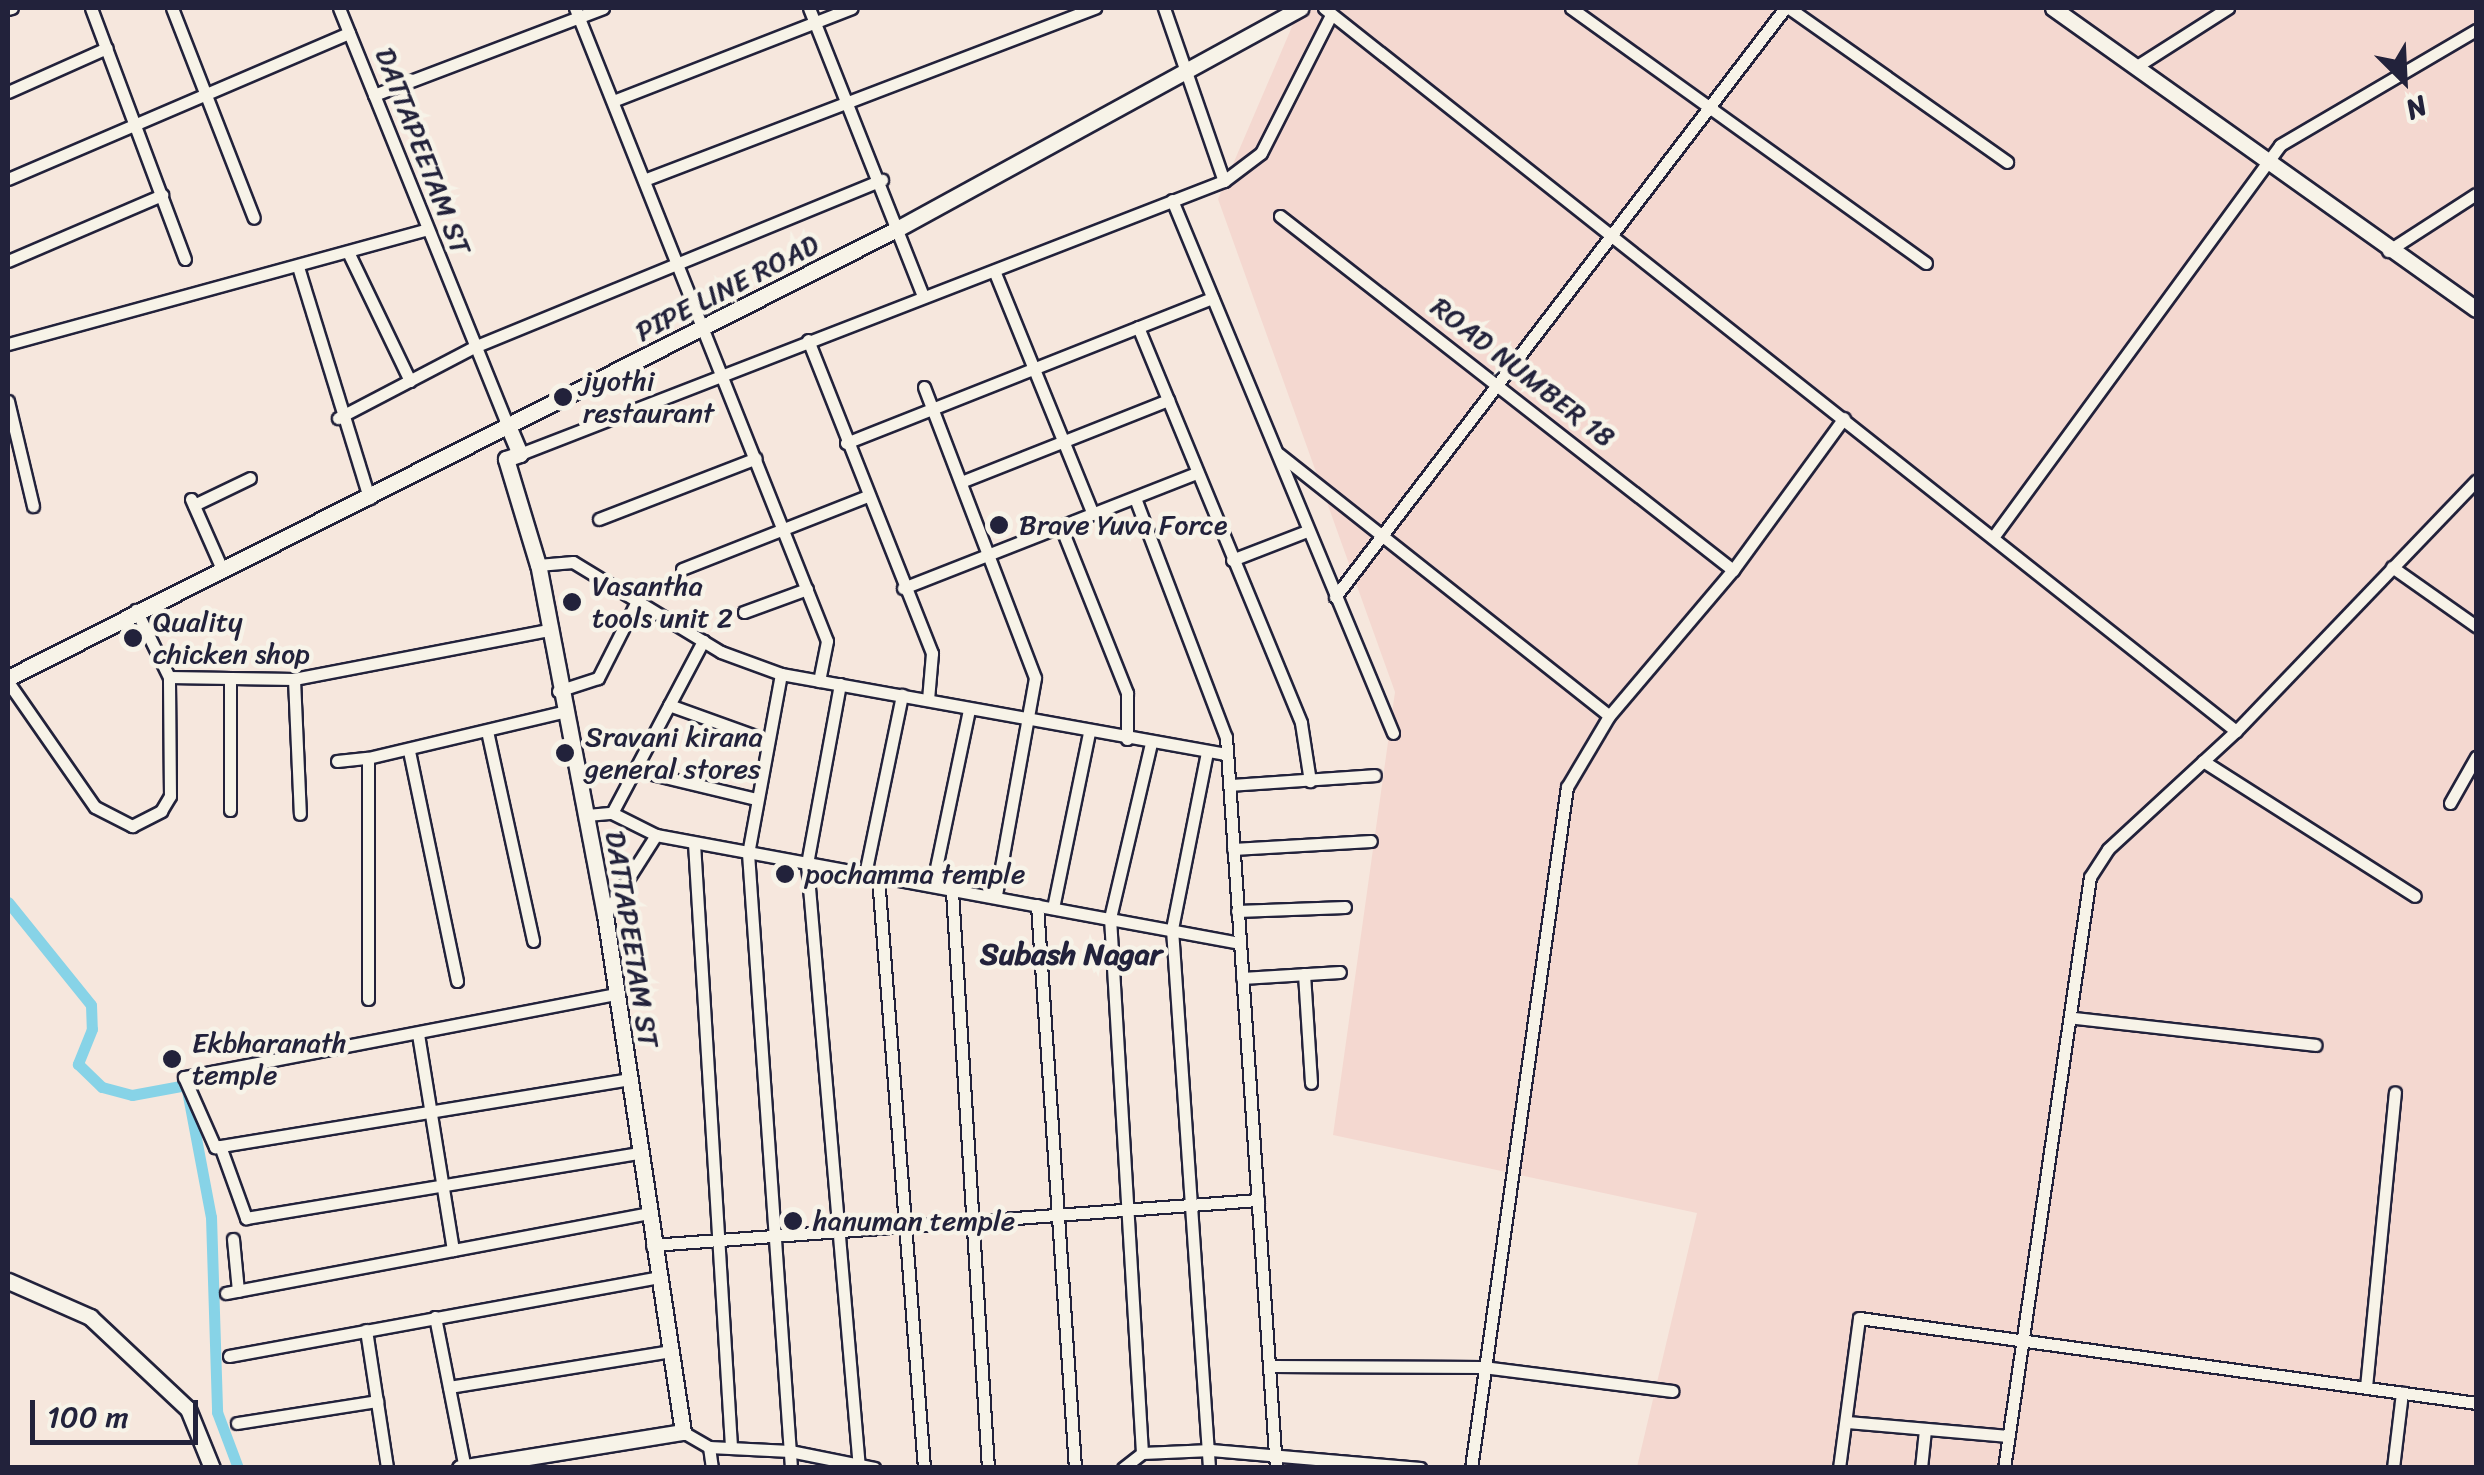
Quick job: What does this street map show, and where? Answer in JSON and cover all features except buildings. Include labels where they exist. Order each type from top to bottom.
[{"type":"street","points":[[90,8],[137,123],[185,260]]},
{"type":"street","points":[[172,8],[254,218]]},
{"type":"street","name":"DATTAPEETAM ST","points":[[342,8],[426,230],[507,423],[605,915],[655,1278],[683,1432]]},
{"type":"street","points":[[374,95],[577,12],[604,8]]},
{"type":"street","points":[[809,8],[882,180],[922,294]]},
{"type":"street","points":[[613,101],[851,8]]},
{"type":"street","points":[[644,180],[1095,8]]},
{"type":"street","points":[[1164,8],[1224,180]]},
{"type":"street","name":"PIPE LINE ROAD","points":[[8,680],[136,610],[369,498],[507,423],[706,328],[898,228],[1183,68],[1269,15],[1300,8]]},
{"type":"street","points":[[1571,8],[1926,263]]},
{"type":"street","points":[[1335,597],[1787,8],[2007,162]]},
{"type":"street","points":[[2054,8],[2266,165],[2476,310]]},
{"type":"street","points":[[2136,66],[2228,8]]},
{"type":"street","points":[[577,12],[706,328],[827,641],[819,680]]},
{"type":"street","points":[[513,457],[922,294],[995,273],[1224,180],[1260,153],[1328,12],[2236,731]]},
{"type":"street","points":[[1994,536],[2280,146],[2476,30]]},
{"type":"street","points":[[8,179],[349,32]]},
{"type":"street","points":[[8,92],[107,48]]},
{"type":"street","points":[[338,418],[474,346],[882,180]]},
{"type":"street","points":[[8,261],[162,194]]},
{"type":"street","points":[[2388,251],[2476,194]]},
{"type":"street","points":[[1172,200],[1393,733]]},
{"type":"street","name":"ROAD NUMBER 18","points":[[1280,216],[1733,570]]},
{"type":"street","points":[[8,344],[299,270],[426,230]]},
{"type":"street","points":[[349,254],[410,381]]},
{"type":"street","points":[[299,270],[338,418],[369,498]]},
{"type":"street","points":[[995,273],[1093,514]]},
{"type":"street","points":[[846,443],[1212,298]]},
{"type":"street","points":[[1138,327],[1301,723],[1310,781]]},
{"type":"street","points":[[808,340],[903,588],[932,653],[928,700]]},
{"type":"street","points":[[924,387],[1035,678],[996,896]]},
{"type":"street","points":[[960,482],[1168,400]]},
{"type":"street","points":[[8,402],[32,506]]},
{"type":"street","points":[[1471,1468],[1561,812],[1576,765],[1609,716],[1733,570],[1844,418]]},
{"type":"street","points":[[1279,454],[1386,535],[1609,716]]},
{"type":"street","points":[[599,518],[756,458]]},
{"type":"street","points":[[903,588],[1197,473]]},
{"type":"street","points":[[222,568],[192,502],[250,478]]},
{"type":"street","points":[[2004,1468],[2018,1340],[2075,1018],[2090,878],[2108,849],[2236,731],[2476,481]]},
{"type":"street","points":[[682,568],[867,496]]},
{"type":"street","points":[[1135,498],[1226,754],[1273,1366],[1276,1468]]},
{"type":"street","points":[[1061,526],[1127,692],[1127,739]]},
{"type":"street","points":[[1232,560],[1307,530]]},
{"type":"street","points":[[538,565],[572,562],[703,641],[780,674],[1089,733],[1226,754]]},
{"type":"street","points":[[2392,566],[2476,626]]},
{"type":"street","points":[[744,612],[807,590]]},
{"type":"street","points":[[558,690],[598,678],[637,601]]},
{"type":"street","points":[[8,680],[81,794],[132,826],[170,796],[169,677],[136,610]]},
{"type":"street","points":[[169,677],[294,679],[548,630]]},
{"type":"street","points":[[612,813],[703,641]]},
{"type":"street","points":[[780,674],[748,853],[780,1231],[790,1468]]},
{"type":"street","points":[[230,678],[230,810]]},
{"type":"street","points":[[294,679],[300,814]]},
{"type":"street","points":[[840,684],[807,864],[859,1467]]},
{"type":"street","points":[[902,695],[871,875],[924,1468]]},
{"type":"street","points":[[669,705],[768,740]]},
{"type":"street","points":[[933,882],[969,710]]},
{"type":"street","points":[[338,761],[409,751],[563,712]]},
{"type":"street","points":[[487,731],[533,940]]},
{"type":"street","points":[[1054,908],[1089,733]]},
{"type":"street","points":[[1142,1453],[1124,1208],[1110,918],[1151,744]]},
{"type":"street","points":[[409,751],[457,980]]},
{"type":"street","points":[[1207,752],[1172,929],[1211,1450],[1209,1468]]},
{"type":"street","points":[[2450,803],[2476,757]]},
{"type":"street","points":[[368,758],[368,999]]},
{"type":"street","points":[[2203,761],[2416,896]]},
{"type":"street","points":[[635,770],[756,800]]},
{"type":"street","points":[[1230,785],[1375,774]]},
{"type":"street","points":[[587,814],[612,813],[656,835],[694,843],[871,875],[933,882],[952,891],[1239,943]]},
{"type":"street","points":[[605,915],[656,835]]},
{"type":"street","points":[[1233,849],[1371,841]]},
{"type":"street","points":[[694,843],[731,1447]]},
{"type":"street","points":[[952,891],[970,1108],[988,1468]]},
{"type":"street","points":[[1037,904],[1075,1468]]},
{"type":"street","points":[[1237,912],[1345,907]]},
{"type":"street","points":[[1242,978],[1340,972]]},
{"type":"street","points":[[1304,974],[1312,1083]]},
{"type":"street","points":[[616,994],[418,1034],[186,1073],[208,1144],[220,1146],[430,1108],[628,1079]]},
{"type":"street","points":[[2075,1018],[2315,1045]]},
{"type":"street","points":[[418,1034],[453,1250]]},
{"type":"street","points":[[2366,1387],[2395,1092]]},
{"type":"street","points":[[220,1146],[246,1218],[637,1147]]},
{"type":"street","points":[[652,1244],[902,1222],[1258,1200]]},
{"type":"street","points":[[233,1239],[232,1292],[648,1213]]},
{"type":"street","points":[[229,1356],[655,1278]]},
{"type":"street","points":[[8,1282],[90,1317],[188,1409],[212,1468]]},
{"type":"street","points":[[435,1316],[464,1467],[683,1432],[708,1447],[790,1451],[874,1468]]},
{"type":"street","points":[[1839,1468],[1858,1318],[2476,1403]]},
{"type":"street","points":[[366,1330],[387,1468]]},
{"type":"street","points":[[450,1387],[671,1351]]},
{"type":"street","points":[[1273,1366],[1484,1367],[1672,1391]]},
{"type":"street","points":[[2392,1468],[2402,1394]]},
{"type":"street","points":[[237,1423],[377,1401]]},
{"type":"street","points":[[1847,1422],[1926,1432],[2008,1436]]},
{"type":"street","points":[[1921,1468],[1926,1432]]},
{"type":"street","points":[[708,1447],[712,1468]]},
{"type":"street","points":[[1124,1468],[1142,1453],[1211,1450],[1278,1450],[1420,1468]]},
{"type":"shaded area","points":[[1300,8],[2476,8],[2476,1467],[1637,1467],[1697,1213],[1333,1135],[1395,692],[1218,199]]},
{"type":"waterway","points":[[8,902],[91,1005],[92,1029],[78,1064],[102,1087],[132,1095],[186,1085],[211,1217],[217,1412],[238,1468]]},
{"type":"place","name":"jyothi restaurant","points":[[563,397]]},
{"type":"place","name":"Brave Yuva Force","points":[[999,525]]},
{"type":"place","name":"Vasantha tools unit 2","points":[[572,602]]},
{"type":"place","name":"Quality chicken shop","points":[[133,638]]},
{"type":"place","name":"Sravani kirana general stores","points":[[565,753]]},
{"type":"place","name":"pochamma temple","points":[[785,874]]},
{"type":"place","name":"Ekbharanath temple","points":[[172,1059]]},
{"type":"place","name":"hanuman temple","points":[[793,1221]]},
{"type":"district","name":"Subash Nagar","points":[[1071,954]]}]
